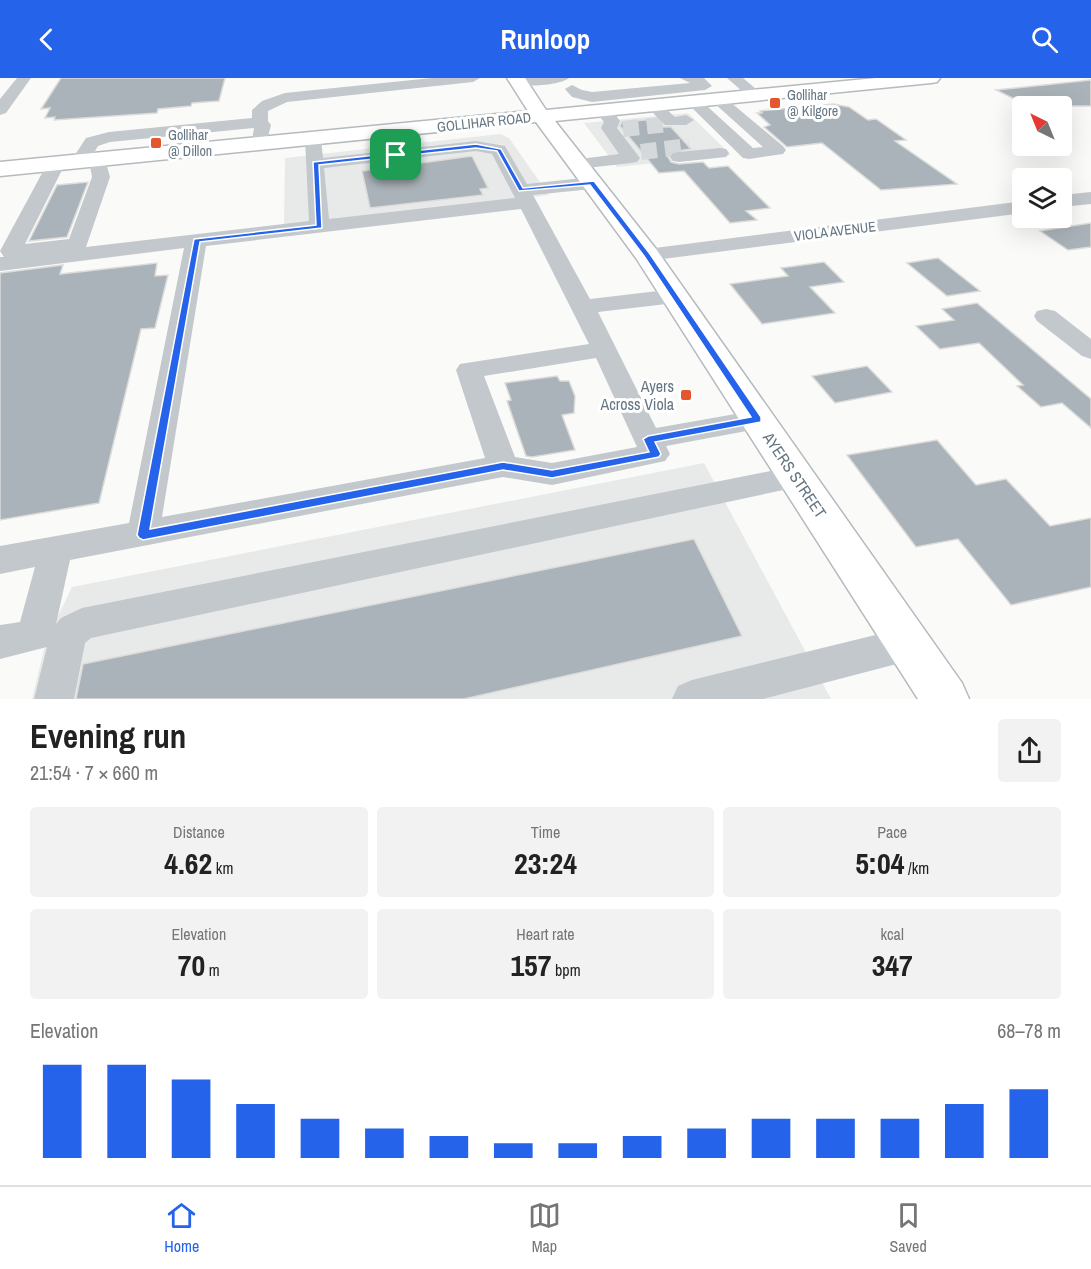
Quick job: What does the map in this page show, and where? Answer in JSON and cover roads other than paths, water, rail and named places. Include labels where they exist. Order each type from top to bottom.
[{"type":"main road","name":"GOLLIHAR ROAD","points":[[0,169],[80,170],[260,134],[313,139],[541,116],[614,124],[668,116],[693,101],[931,78]]},
{"type":"main road","name":"AYERS STREET","points":[[517,80],[541,116],[647,255],[945,699]]},
{"type":"street","points":[[0,110],[24,78]]},
{"type":"street","points":[[260,134],[260,110],[276,100],[473,78]]},
{"type":"street","points":[[734,78],[755,95]]},
{"type":"street","points":[[565,82],[576,94],[592,97],[705,86],[697,79]]},
{"type":"street","points":[[517,80],[565,82],[671,80]]},
{"type":"street","points":[[276,100],[280,81]]},
{"type":"street","points":[[693,101],[749,154],[777,150],[718,99]]},
{"type":"street","points":[[668,116],[689,144],[720,153]]},
{"type":"street","points":[[0,264],[319,226],[524,196],[636,153],[614,124]]},
{"type":"street","points":[[313,139],[319,226]]},
{"type":"street","points":[[0,560],[503,466],[552,474],[656,454],[583,307],[499,150],[476,146],[316,164]]},
{"type":"street","points":[[80,170],[78,244],[10,252],[46,183],[80,170]]},
{"type":"street","points":[[1072,200],[1091,198]]},
{"type":"street","name":"VIOLA AVENUE","points":[[647,255],[1012,208]]},
{"type":"street","points":[[143,535],[196,241]]},
{"type":"street","points":[[583,307],[675,296]]},
{"type":"street","points":[[1047,316],[1091,351]]},
{"type":"street","points":[[503,466],[469,370],[604,349]]},
{"type":"street","points":[[648,439],[758,420]]},
{"type":"street","points":[[54,699],[68,637],[82,624],[796,477]]},
{"type":"street","points":[[0,642],[35,634],[56,550]]},
{"type":"street","points":[[692,699],[908,644]]},
{"type":"tunnel","points":[[623,129],[668,124]]},
{"type":"tunnel","points":[[641,152],[689,146]]},
{"type":"place","name":"Gollihar @ Kilgore","points":[[775,103]]},
{"type":"place","name":"Gollihar @ Dillon","points":[[156,143]]},
{"type":"place","name":"Ayers Across Viola","points":[[686,395]]}]
